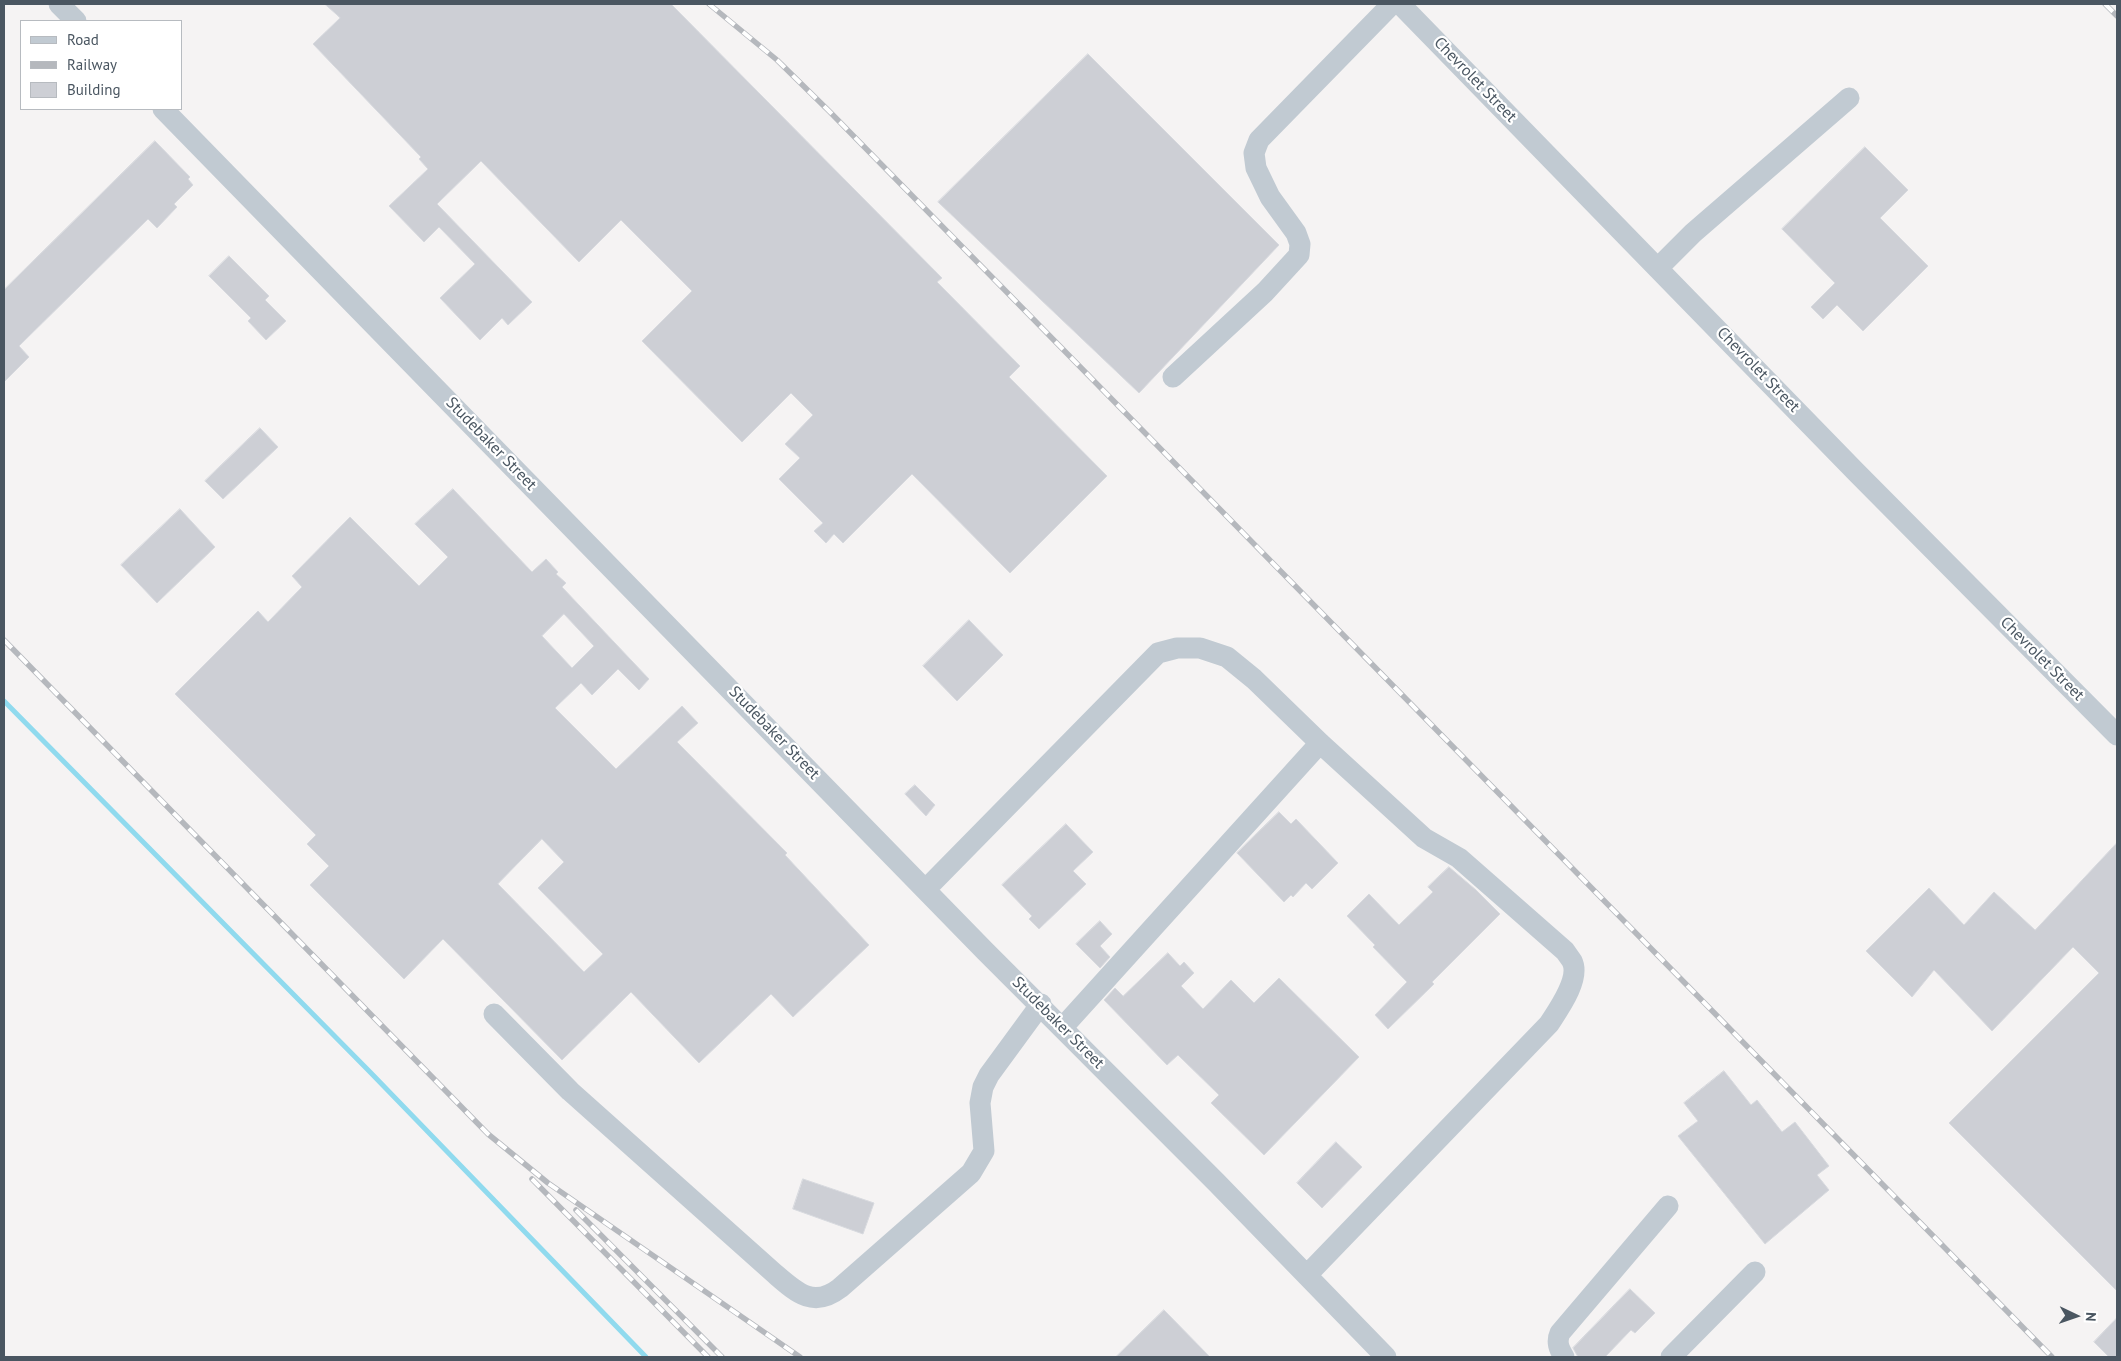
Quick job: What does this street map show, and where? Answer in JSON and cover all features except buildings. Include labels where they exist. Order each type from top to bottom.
[{"type":"lane","points":[[59,4],[75,20]]},
{"type":"lane","points":[[1173,377],[1265,292],[1299,255],[1300,244],[1296,233],[1270,197],[1256,168],[1254,153],[1259,140],[1392,4]]},
{"type":"lane","name":"Chevrolet Street","points":[[1400,4],[1856,472],[2117,735]]},
{"type":"lane","points":[[1658,268],[1693,233],[1849,98]]},
{"type":"lane","name":"Studebaker Street","points":[[164,110],[1386,1357]]},
{"type":"lane","points":[[926,889],[1158,653],[1177,648],[1200,648],[1227,657],[1254,679],[1320,743],[1424,838],[1459,858],[1565,951],[1573,963],[1572,978],[1567,997],[1549,1024],[1307,1275]]},
{"type":"lane","points":[[1063,1027],[1320,743]]},
{"type":"lane","points":[[494,1014],[570,1090],[774,1273],[794,1290],[803,1295],[818,1298],[827,1297],[840,1288],[972,1172],[984,1151],[980,1103],[983,1087],[989,1075],[1041,1004]]},
{"type":"lane","points":[[1564,1357],[1558,1345],[1557,1338],[1560,1333],[1668,1206]]},
{"type":"lane","points":[[1671,1357],[1755,1272]]},
{"type":"waterway","points":[[4,701],[370,1072],[646,1357]]},
{"type":"railway","points":[[709,4],[777,60],[829,111],[2052,1357]]},
{"type":"railway","points":[[2105,4],[2117,16]]},
{"type":"railway","points":[[4,640],[488,1134],[548,1183],[800,1357]]},
{"type":"railway","points":[[532,1179],[708,1357]]},
{"type":"railway","points":[[576,1210],[722,1357]]}]
